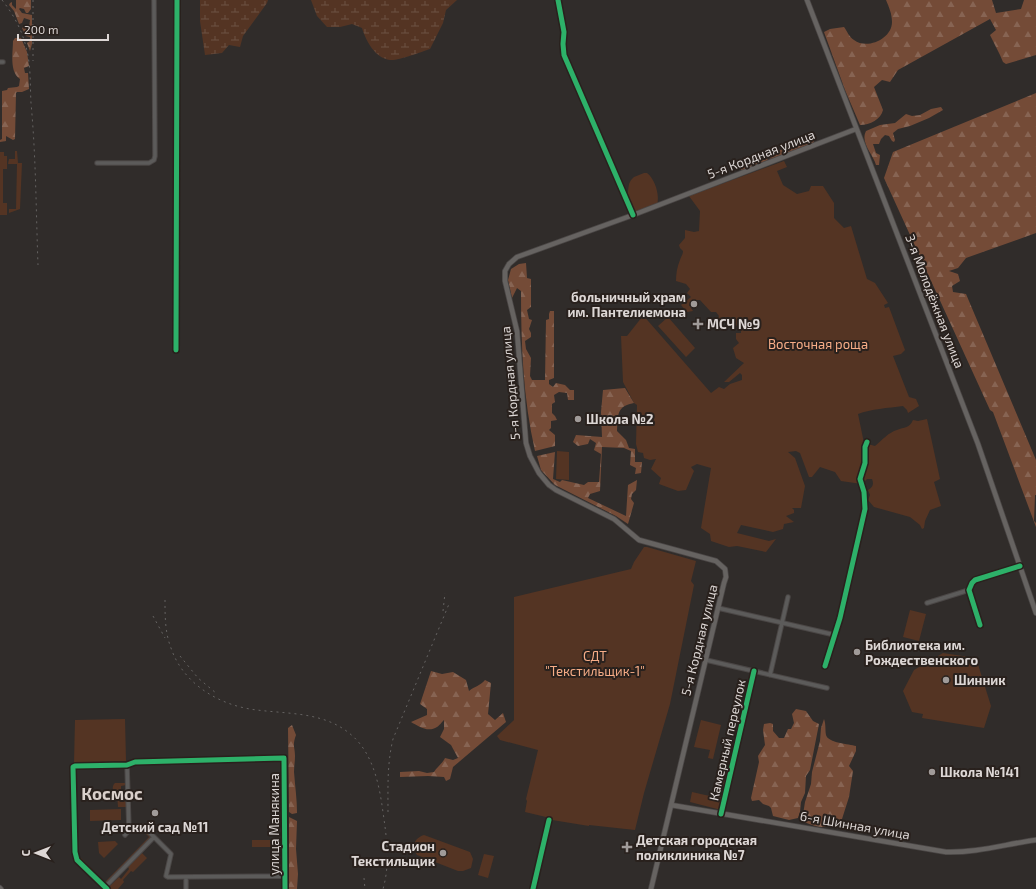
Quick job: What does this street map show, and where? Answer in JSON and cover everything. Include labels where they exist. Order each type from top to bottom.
[{"type":"main road","name":"3-я Молодёжная улица","points":[[808,1],[978,444],[1036,613]]},
{"type":"main road","name":"5-я Кордная улица","points":[[651,889],[726,577],[725,569],[716,561],[639,540],[614,519],[556,490],[544,480],[530,456],[526,443],[519,343],[505,281],[505,271],[509,264],[517,257],[633,216],[856,129]]},
{"type":"main road","name":"6-я Шинная улица","points":[[671,805],[946,852],[976,851],[1036,840]]},
{"type":"street","points":[[97,163],[149,163],[154,160],[154,0]]},
{"type":"street","points":[[176,350],[177,0]]},
{"type":"street","points":[[558,0],[564,32],[564,55],[633,216]]},
{"type":"street","points":[[825,666],[830,648],[836,635],[865,509],[864,492],[860,479],[865,463],[865,447],[867,442]]},
{"type":"street","points":[[980,625],[969,590],[972,583],[975,580],[1020,566]]},
{"type":"street","points":[[926,603],[969,590]]},
{"type":"street","points":[[770,675],[788,597]]},
{"type":"street","points":[[718,608],[836,635]]},
{"type":"street","name":"Камерный переулок","points":[[706,660],[826,688]]},
{"type":"street","name":"Камерный переулок","points":[[721,814],[754,671]]},
{"type":"street","name":"улица Манякина","points":[[128,765],[135,762],[284,758],[285,889]]},
{"type":"street","points":[[125,835],[129,830],[128,765],[73,767],[75,852],[77,860],[106,888],[154,837]]},
{"type":"street","points":[[533,889],[548,820]]},
{"type":"street","points":[[143,826],[171,854],[166,876],[168,877],[285,876]]},
{"type":"street","points":[[186,877],[186,889]]},
{"type":"green space","points":[[16,0],[31,0],[31,9],[28,13],[26,13],[24,9],[19,9],[22,13],[32,15],[32,44],[30,51],[27,43],[30,41],[30,37],[26,36],[22,28],[29,28],[30,20],[24,18],[22,23],[19,24],[14,11],[9,5],[12,2],[12,5],[16,9]]},
{"type":"green space","points":[[200,0],[268,0],[243,36],[240,47],[229,45],[222,53],[205,55],[200,21]]},
{"type":"green space","points":[[311,0],[457,0],[446,10],[443,23],[430,49],[404,58],[390,60],[380,56],[372,48],[362,28],[352,24],[340,27],[327,27],[317,16]]},
{"type":"green space","points":[[886,0],[992,0],[996,13],[1021,9],[1024,0],[1036,0],[1036,55],[1006,64],[1003,62],[990,35],[996,30],[990,19],[898,70],[890,82],[882,80],[874,87],[883,110],[882,113],[874,121],[868,124],[860,125],[845,90],[824,32],[830,29],[844,27],[851,37],[859,43],[865,44],[878,41],[888,33],[891,28],[891,16]]},
{"type":"green space","points":[[15,38],[21,38],[27,52],[29,66],[24,68],[25,73],[28,73],[29,89],[16,93],[15,139],[13,140],[6,136],[6,141],[0,142],[2,139],[2,91],[19,86],[20,79],[14,72],[12,62],[13,41]]},
{"type":"green space","points":[[1036,93],[1036,233],[966,258],[958,268],[949,271],[958,274],[960,281],[952,286],[953,292],[966,294],[1036,460],[1034,521],[1036,523],[1036,527],[993,412],[990,410],[884,178],[893,152]]},
{"type":"green space","points":[[941,107],[943,110],[929,118],[898,129],[893,133],[895,140],[894,142],[889,136],[885,135],[879,144],[873,144],[876,153],[880,155],[879,165],[876,165],[866,144],[866,131],[880,125],[895,123],[906,114],[912,116],[920,115],[931,109]]},
{"type":"green space","points":[[813,140],[814,142],[804,149],[788,152],[775,159],[769,158],[771,155],[784,148],[792,148]]},
{"type":"green space","points":[[15,151],[17,151],[18,163],[22,163],[20,209],[9,213],[9,209],[16,209],[17,164],[8,164],[9,159],[15,159]]},
{"type":"green space","points":[[0,152],[4,152],[4,156],[7,156],[7,169],[3,169],[3,203],[7,203],[7,215],[0,215]]},
{"type":"green space","points":[[765,156],[768,161],[748,169],[741,170],[741,165],[751,159]]},
{"type":"green space","name":"Восточная роща","points":[[784,161],[787,167],[777,171],[783,185],[797,194],[809,191],[811,186],[823,186],[834,203],[834,218],[844,228],[851,226],[867,279],[875,283],[888,303],[884,305],[885,308],[889,307],[905,350],[901,354],[893,356],[909,397],[916,399],[919,406],[908,413],[903,406],[858,414],[864,443],[875,446],[894,431],[908,426],[913,420],[918,421],[927,419],[940,479],[934,482],[941,506],[930,510],[925,521],[924,528],[922,529],[920,525],[910,517],[874,507],[868,500],[870,495],[868,490],[873,485],[872,479],[867,479],[862,484],[841,481],[835,472],[820,467],[812,477],[809,477],[800,453],[796,451],[788,452],[795,458],[805,486],[801,508],[792,508],[794,513],[786,516],[794,522],[784,524],[783,529],[773,532],[741,525],[737,533],[769,541],[776,539],[766,552],[737,546],[729,547],[711,541],[710,534],[701,528],[711,468],[697,464],[691,467],[694,471],[686,490],[678,491],[659,484],[661,478],[651,469],[656,459],[650,460],[644,458],[643,453],[638,452],[636,444],[637,405],[634,403],[623,382],[621,336],[627,336],[642,317],[642,314],[711,393],[719,387],[724,389],[730,384],[742,380],[742,375],[740,373],[729,382],[724,382],[744,363],[736,358],[733,348],[739,343],[736,339],[736,333],[741,333],[741,328],[725,322],[719,322],[721,326],[716,328],[705,325],[719,316],[716,312],[711,312],[700,300],[695,300],[689,305],[693,311],[687,312],[681,305],[691,297],[687,293],[690,289],[686,284],[676,281],[677,268],[683,252],[679,245],[685,238],[685,230],[694,232],[699,231],[700,211],[689,196]]},
{"type":"green space","points":[[647,173],[650,176],[654,183],[658,197],[657,205],[633,213],[627,198],[629,184],[634,177]]},
{"type":"green space","points":[[526,263],[527,278],[531,279],[531,307],[527,310],[529,319],[532,320],[529,329],[531,337],[525,341],[526,349],[531,358],[530,376],[532,380],[545,380],[546,320],[549,319],[550,311],[554,311],[554,378],[549,380],[549,384],[553,387],[556,383],[565,385],[570,390],[574,390],[574,400],[568,400],[567,393],[559,392],[554,395],[555,402],[552,404],[552,413],[557,420],[551,421],[551,428],[549,430],[555,435],[555,446],[535,451],[525,391],[521,291],[517,288],[512,298],[508,280],[511,269],[519,264]]},
{"type":"green space","points":[[668,317],[695,348],[686,357],[658,326]]},
{"type":"green space","points":[[625,388],[634,403],[628,404],[619,412],[617,431],[626,440],[629,448],[635,449],[635,462],[642,462],[641,473],[635,474],[636,468],[630,465],[631,451],[624,448],[602,447],[600,491],[590,494],[588,498],[626,516],[628,485],[637,480],[636,490],[632,494],[631,499],[634,503],[628,524],[616,516],[555,485],[541,470],[537,456],[555,452],[553,479],[560,482],[562,480],[584,485],[588,482],[599,482],[601,454],[594,450],[596,443],[590,439],[588,444],[578,446],[573,442],[576,435],[602,437],[601,412],[603,390]]},
{"type":"green space","points":[[557,451],[569,452],[569,480],[556,479]]},
{"type":"green space","name":"СДТ \"Текстильщик-1\"","points":[[644,547],[696,561],[691,581],[694,585],[670,704],[644,793],[635,830],[589,826],[546,819],[546,817],[525,812],[526,799],[538,750],[500,740],[497,736],[514,720],[514,597],[631,569]]},
{"type":"green space","points":[[910,610],[926,614],[919,641],[903,637]]},
{"type":"green space","name":"Шинник","points":[[943,653],[976,658],[991,706],[984,728],[922,718],[923,714],[912,712],[903,691],[914,670]]},
{"type":"green space","points":[[431,671],[442,674],[453,672],[466,680],[469,691],[485,680],[491,683],[488,714],[495,720],[503,713],[506,722],[453,767],[450,779],[446,781],[444,777],[400,777],[400,772],[434,772],[445,758],[453,760],[458,758],[451,745],[440,737],[444,729],[444,720],[434,729],[423,728],[411,722],[427,715],[427,709],[420,704]]},
{"type":"green space","points":[[796,709],[806,711],[813,721],[819,724],[810,770],[806,776],[805,793],[801,802],[800,812],[798,818],[789,820],[773,816],[769,806],[763,804],[759,800],[752,801],[751,798],[759,762],[758,756],[765,745],[763,730],[764,724],[773,724],[773,731],[779,738],[784,738],[788,729],[791,729],[794,723],[792,714]]},
{"type":"green space","points":[[125,719],[126,761],[74,763],[75,720]]},
{"type":"green space","points":[[824,719],[826,735],[828,738],[839,743],[856,746],[856,751],[849,766],[853,771],[849,797],[842,819],[840,822],[821,827],[802,821]]},
{"type":"green space","points":[[701,720],[721,725],[713,759],[708,758],[710,750],[694,747]]},
{"type":"green space","points":[[292,725],[296,735],[294,744],[294,772],[297,813],[292,814],[289,812],[288,728]]},
{"type":"green space","points":[[721,768],[730,770],[721,810],[690,802],[692,792],[714,797]]},
{"type":"green space","points":[[115,783],[126,783],[126,785],[121,786],[121,790],[126,790],[127,793],[125,802],[127,802],[127,807],[118,807],[117,793],[114,792],[113,789],[113,785]]},
{"type":"green space","points":[[121,809],[121,820],[90,821],[90,810]]},
{"type":"green space","points":[[289,817],[297,821],[297,889],[289,889]]},
{"type":"green space","points":[[144,830],[153,837],[105,887],[79,861],[81,858],[105,882],[149,837],[143,831]]},
{"type":"green space","name":"Стадион Текстильщик","points":[[424,835],[470,852],[473,859],[471,868],[458,871],[417,855],[414,849],[414,843],[418,838]]},
{"type":"green space","points":[[252,840],[274,840],[274,847],[252,847]]},
{"type":"green space","points":[[115,841],[118,844],[104,858],[99,853],[98,842]]},
{"type":"green space","points":[[142,853],[147,858],[133,872],[131,871],[123,880],[124,882],[118,889],[109,889],[108,888],[119,877],[121,879],[129,869],[128,867]]},
{"type":"green space","points":[[484,854],[494,856],[488,878],[478,875]]},
{"type":"railway","points":[[2,0],[20,30],[25,44],[29,64],[35,164],[38,265]]},
{"type":"railway","points":[[33,0],[33,61]]},
{"type":"railway","points":[[443,611],[445,593]]},
{"type":"railway","points":[[165,600],[166,630],[171,648],[184,672],[205,691],[230,704],[243,708],[293,713],[328,721],[339,726],[357,740],[368,756],[376,775],[382,805],[387,858],[387,868],[383,889]]},
{"type":"railway","points":[[388,812],[389,766],[393,739],[449,604]]},
{"type":"railway","points":[[153,616],[165,638]]},
{"type":"railway","points":[[180,656],[198,678],[216,693]]},
{"type":"railway","points":[[364,878],[365,889]]},
{"type":"cycle path","points":[[176,350],[177,0]]},
{"type":"cycle path","points":[[558,0],[564,32],[564,55],[633,215]]},
{"type":"cycle path","points":[[825,666],[840,618],[865,509],[864,492],[860,479],[865,463],[865,447],[867,442]]},
{"type":"cycle path","points":[[980,625],[969,590],[972,583],[975,580],[1020,566]]},
{"type":"cycle path","points":[[721,814],[754,671]]},
{"type":"cycle path","points":[[107,889],[77,860],[75,852],[73,767],[127,765],[135,762],[284,758],[285,889]]},
{"type":"cycle path","points":[[533,889],[549,820]]},
{"type":"place","name":"больничный храм им. Пантелиемона","points":[[694,304]]},
{"type":"place","name":"МСЧ №9","points":[[698,324]]},
{"type":"place","name":"Школа №2","points":[[578,419]]},
{"type":"place","name":"Библиотека им. Рождественского","points":[[857,652]]},
{"type":"place","name":"Шинник","points":[[946,680]]},
{"type":"place","name":"Школа №141","points":[[932,772]]},
{"type":"place","name":"Детский сад №11","points":[[155,813]]},
{"type":"place","name":"Детская городская поликлиника №7","points":[[627,847]]},
{"type":"place","name":"Стадион Текстильщик","points":[[443,853]]},
{"type":"district","name":"Космос","points":[[112,793]]}]
